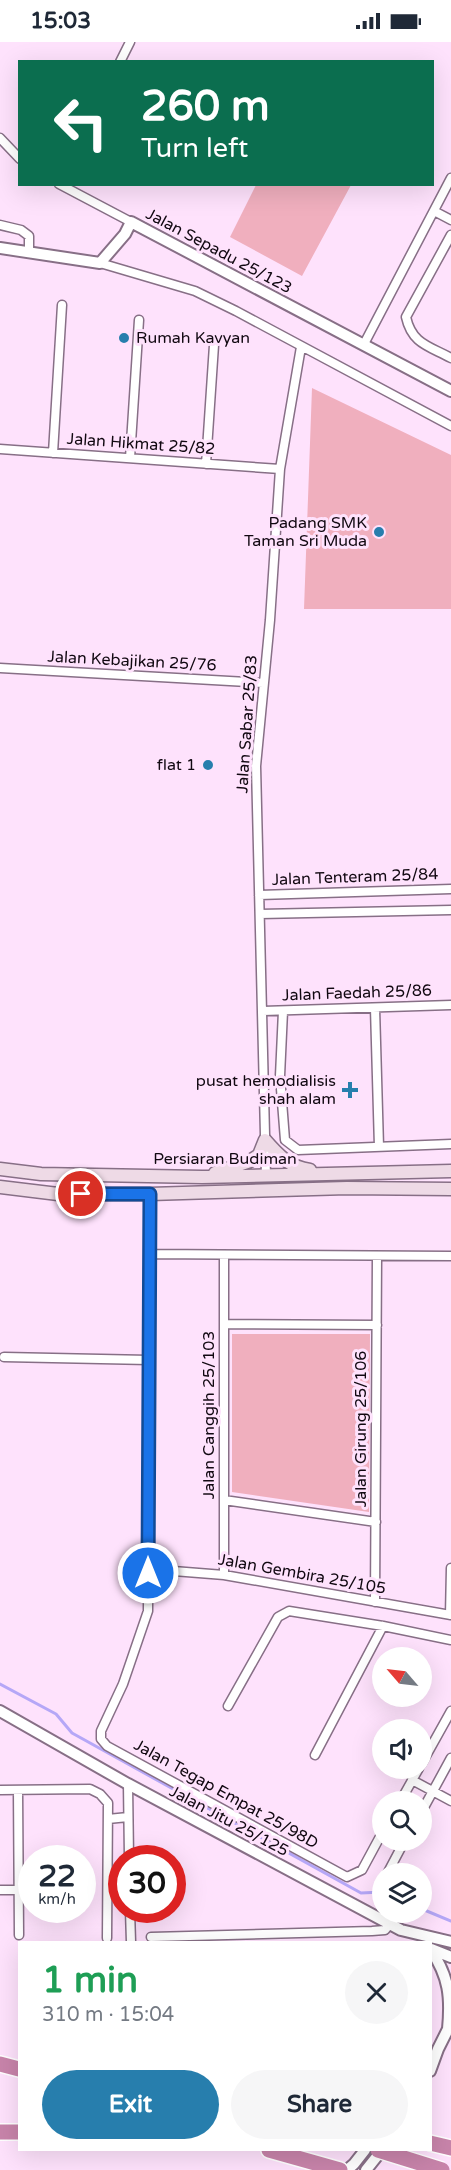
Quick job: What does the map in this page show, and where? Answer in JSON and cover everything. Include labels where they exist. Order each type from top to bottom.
[{"type":"highway","points":[[0,2064],[18,2069]]},
{"type":"highway","points":[[0,2068],[18,2069]]},
{"type":"highway","points":[[432,2143],[451,2148]]},
{"type":"highway","points":[[273,2151],[340,2170]]},
{"type":"highway","points":[[383,2151],[442,2170]]},
{"type":"main road","points":[[202,1177],[250,1161],[259,1155],[265,1140],[282,1159],[299,1168],[330,1174]]},
{"type":"main road","name":"Persiaran Budiman","points":[[0,1169],[40,1174],[202,1177],[451,1171]]},
{"type":"main road","points":[[40,1174],[136,1184],[150,1194]]},
{"type":"main road","points":[[266,1176],[273,1184],[347,1188]]},
{"type":"main road","name":"Persiaran Budiman","points":[[0,1187],[58,1194],[150,1194],[347,1188],[451,1189]]},
{"type":"street","points":[[121,60],[130,42]]},
{"type":"street","points":[[0,138],[18,157]]},
{"type":"street","points":[[364,344],[451,178]]},
{"type":"street","name":"Jalan Sepadu 25/123","points":[[63,186],[451,391]]},
{"type":"street","points":[[434,211],[451,220]]},
{"type":"street","points":[[100,263],[121,240],[131,222]]},
{"type":"street","points":[[0,225],[21,230],[29,236],[29,252]]},
{"type":"street","points":[[451,235],[406,317],[413,338],[451,358]]},
{"type":"street","points":[[0,248],[100,263],[195,291],[451,426]]},
{"type":"street","points":[[53,453],[63,305]]},
{"type":"street","points":[[130,458],[139,320]]},
{"type":"street","points":[[206,464],[214,345]]},
{"type":"street","name":"Jalan Sabar 25/83","points":[[266,1176],[256,766],[270,620],[280,469],[301,347]]},
{"type":"street","name":"Jalan Hikmat 25/82","points":[[0,449],[280,469]]},
{"type":"street","name":"Jalan Kebajikan 25/76","points":[[0,668],[263,683]]},
{"type":"street","name":"Jalan Tenteram 25/84","points":[[259,895],[451,890]]},
{"type":"street","points":[[260,914],[451,910]]},
{"type":"street","name":"Jalan Faedah 25/86","points":[[263,1011],[451,1005]]},
{"type":"street","points":[[375,1008],[379,1147]]},
{"type":"street","points":[[283,1011],[280,1076],[285,1140],[298,1150],[451,1144]]},
{"type":"street","points":[[148,1569],[150,1194]]},
{"type":"street","points":[[150,1254],[451,1256]]},
{"type":"street","name":"Jalan Canggih 25/103","points":[[224,1255],[224,1575]]},
{"type":"street","name":"Jalan Girung 25/106","points":[[375,1602],[377,1256]]},
{"type":"street","points":[[224,1324],[377,1325]]},
{"type":"street","points":[[4,1357],[149,1360]]},
{"type":"street","points":[[224,1500],[376,1522]]},
{"type":"street","points":[[451,1568],[451,1615]]},
{"type":"street","name":"Jalan Gembira 25/105","points":[[148,1569],[224,1575],[451,1615]]},
{"type":"street","name":"Jalan Tegap Empat 25/98D","points":[[148,1569],[148,1611],[123,1684],[101,1731],[101,1739],[107,1746],[347,1876],[362,1870],[372,1851]]},
{"type":"street","points":[[228,1706],[278,1617],[290,1611],[451,1640]]},
{"type":"street","points":[[315,1755],[383,1626]]},
{"type":"street","name":"Jalan Jitu 25/125","points":[[0,1711],[128,1784],[401,1930],[451,1942]]},
{"type":"street","points":[[432,1745],[451,1711]]},
{"type":"street","points":[[432,1791],[451,1758]]},
{"type":"street","points":[[406,1791],[412,1780],[451,1802]]},
{"type":"street","points":[[128,1784],[129,1845]]},
{"type":"street","points":[[0,1790],[90,1789],[100,1794],[108,1803],[107,1938]]},
{"type":"street","points":[[18,1790],[19,1845]]},
{"type":"street","points":[[108,1819],[128,1817]]},
{"type":"street","points":[[0,1890],[18,1890]]},
{"type":"street","points":[[20,1923],[20,1935]]},
{"type":"street","points":[[130,1923],[131,1941]]},
{"type":"street","points":[[151,1937],[372,1931],[385,1930],[390,1924]]},
{"type":"street","points":[[401,1930],[418,1941]]},
{"type":"street","points":[[432,1949],[451,1957]]},
{"type":"street","points":[[432,1951],[446,1978],[450,2010],[450,2026],[432,2066]]},
{"type":"street","points":[[432,2056],[438,2049]]},
{"type":"street","points":[[347,2170],[364,2151]]},
{"type":"street","points":[[366,2170],[379,2151]]},
{"type":"shaded area","points":[[256,186],[350,186],[302,276],[230,237]]},
{"type":"shaded area","name":"Padang SMK Taman Sri Muda","points":[[312,388],[451,455],[451,609],[304,609]]},
{"type":"shaded area","points":[[232,1334],[370,1334],[369,1512],[232,1492]]},
{"type":"waterway","points":[[0,1684],[56,1714],[72,1733],[361,1893],[372,1892]]},
{"type":"waterway","points":[[432,1913],[451,1921]]},
{"type":"place","name":"Rumah Kavyan","points":[[124,338]]},
{"type":"place","name":"Padang SMK Taman Sri Muda","points":[[379,532]]},
{"type":"place","name":"flat 1","points":[[208,765]]},
{"type":"place","name":"pusat hemodialisis shah alam","points":[[350,1090]]},
{"type":"route","points":[[81,1194],[150,1194],[148,1573]]}]
